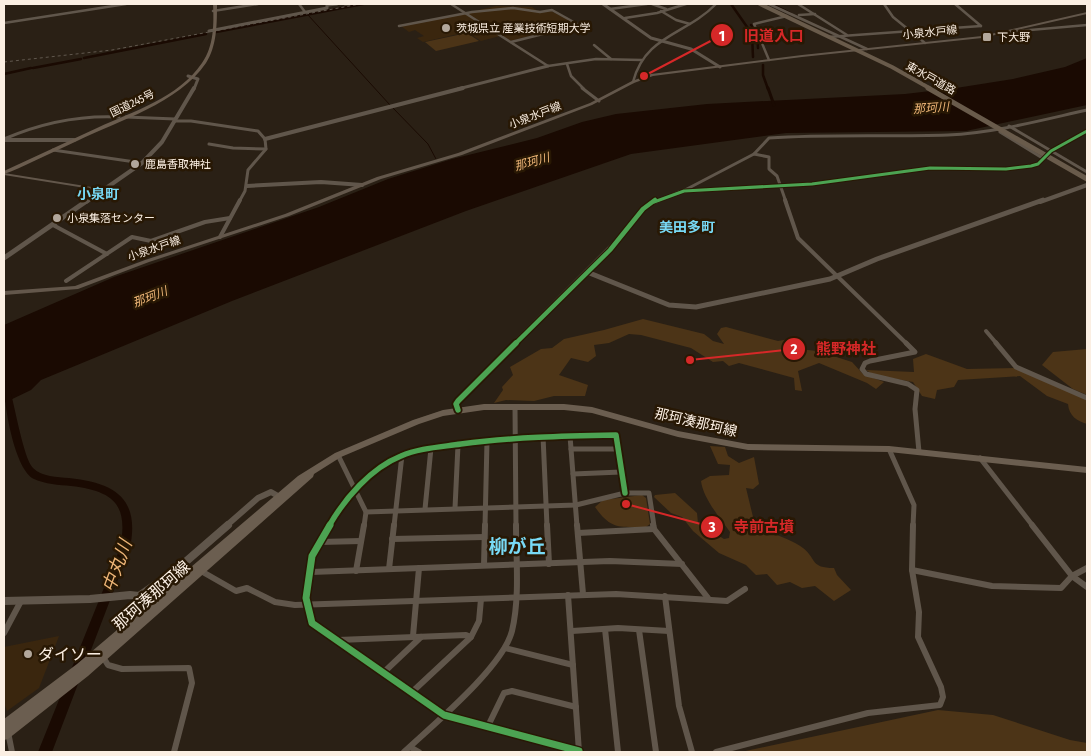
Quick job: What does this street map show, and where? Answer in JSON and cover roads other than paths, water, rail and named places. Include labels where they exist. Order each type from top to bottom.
[{"type":"highway","name":"国道245号","points":[[4,173],[160,99],[190,77],[209,55],[214,4]]},
{"type":"highway","name":"東水戸道路","points":[[758,4],[892,67],[1087,178]]},
{"type":"highway","name":"東水戸道路","points":[[764,4],[896,66],[1087,178]]},
{"type":"highway","name":"国道245号","points":[[4,173],[73,140]]},
{"type":"main road","name":"小泉水戸線","points":[[4,294],[76,288],[147,261],[287,215],[362,185],[436,161],[599,101],[633,82],[656,74],[1009,32],[1087,13]]},
{"type":"main road","points":[[4,173],[104,190]]},
{"type":"main road","name":"那珂湊那珂線","points":[[5,727],[105,646],[278,496],[314,470],[338,455],[416,422],[458,410],[564,407],[604,412],[678,434],[748,447],[889,449],[1087,470]]},
{"type":"main road","name":"那珂湊那珂線","points":[[5,727],[48,703],[100,660],[304,482],[314,470]]},
{"type":"street","points":[[4,23],[126,4]]},
{"type":"street","points":[[214,11],[258,4]]},
{"type":"street","points":[[299,4],[305,12]]},
{"type":"street","points":[[212,30],[328,8],[327,4],[337,4]]},
{"type":"street","points":[[451,4],[548,66]]},
{"type":"street","points":[[603,4],[658,41],[691,49],[720,67]]},
{"type":"street","points":[[610,9],[647,4]]},
{"type":"street","points":[[652,4],[666,9]]},
{"type":"street","points":[[625,18],[686,4]]},
{"type":"street","points":[[633,82],[648,49],[658,41],[673,36],[716,4]]},
{"type":"street","points":[[758,4],[855,50]]},
{"type":"street","points":[[769,4],[867,49]]},
{"type":"street","points":[[798,4],[848,35]]},
{"type":"street","points":[[884,4],[893,17],[925,43]]},
{"type":"street","points":[[828,37],[981,26],[955,4]]},
{"type":"street","points":[[400,26],[498,5],[533,6],[540,12],[552,10],[579,25],[511,42]]},
{"type":"street","points":[[661,11],[676,20],[690,24]]},
{"type":"street","points":[[769,60],[763,47],[760,32],[754,24],[785,17],[816,14]]},
{"type":"street","points":[[1009,32],[1087,25]]},
{"type":"street","points":[[594,45],[611,59]]},
{"type":"street","points":[[265,139],[548,66],[611,59],[642,60]]},
{"type":"street","points":[[567,64],[571,76],[576,83],[599,101]]},
{"type":"street","points":[[4,258],[142,163],[162,142],[198,82],[198,79],[190,77]]},
{"type":"street","points":[[458,410],[456,404],[458,401],[617,241],[646,206],[656,200],[684,191],[754,154],[766,140],[775,137],[950,135],[994,129],[1087,110]]},
{"type":"street","points":[[4,139],[49,122],[94,116],[121,117],[191,121],[258,131],[265,139],[266,149]]},
{"type":"street","points":[[1009,126],[1087,172]]},
{"type":"street","points":[[994,129],[1044,158]]},
{"type":"street","points":[[684,191],[818,183],[930,168],[1016,168],[1038,164],[1051,151],[1087,131]]},
{"type":"street","points":[[4,139],[73,140]]},
{"type":"street","points":[[209,144],[217,147],[266,149]]},
{"type":"street","points":[[220,237],[236,210],[246,186],[245,176],[255,159],[266,149]]},
{"type":"street","points":[[53,150],[142,163]]},
{"type":"street","points":[[754,154],[768,158],[769,169],[777,176],[798,238],[915,352],[870,361],[862,369],[866,374],[908,384],[917,390],[915,414],[919,452]]},
{"type":"street","points":[[246,186],[321,182],[362,185]]},
{"type":"street","points":[[587,272],[669,305],[683,308],[788,289],[836,276],[877,258],[1087,184]]},
{"type":"street","points":[[66,281],[132,237],[152,241],[205,222],[230,218]]},
{"type":"street","points":[[53,225],[108,254]]},
{"type":"street","points":[[986,331],[1016,367],[1087,398]]},
{"type":"street","points":[[407,750],[494,666],[505,648],[515,620],[515,407]]},
{"type":"street","points":[[568,596],[572,631],[579,752],[444,716],[338,640],[312,624],[306,598],[312,556],[339,508],[354,491],[385,464],[402,455],[431,448],[515,438],[616,435],[625,493]]},
{"type":"street","points":[[543,436],[549,564]]},
{"type":"street","points":[[570,436],[583,594]]},
{"type":"street","points":[[484,565],[487,441]]},
{"type":"street","points":[[455,508],[458,445]]},
{"type":"street","points":[[425,509],[431,448]]},
{"type":"street","points":[[571,449],[618,449]]},
{"type":"street","points":[[716,752],[868,713],[940,705],[943,697],[941,687],[918,637],[919,612],[912,570],[914,505],[889,449]]},
{"type":"street","points":[[338,455],[354,491],[366,512],[356,571]]},
{"type":"street","points":[[389,569],[402,455]]},
{"type":"street","points":[[980,458],[1072,576],[1087,588]]},
{"type":"street","points":[[573,474],[621,472]]},
{"type":"street","points":[[139,596],[174,571],[258,498],[270,492],[278,496]]},
{"type":"street","points":[[366,512],[547,506],[576,504],[625,493],[649,493],[654,529],[708,598]]},
{"type":"street","points":[[578,533],[654,529]]},
{"type":"street","points":[[392,539],[484,537]]},
{"type":"street","points":[[320,542],[361,541]]},
{"type":"street","points":[[311,572],[610,561],[682,564]]},
{"type":"street","points":[[413,636],[419,568]]},
{"type":"street","points":[[912,570],[992,586],[1061,588],[1072,576],[1087,568]]},
{"type":"street","points":[[201,571],[236,592],[247,588],[275,602],[307,605],[583,594],[708,598],[727,601],[745,589]]},
{"type":"street","points":[[4,601],[139,596],[153,604]]},
{"type":"street","points":[[665,596],[679,706],[692,752]]},
{"type":"street","points":[[411,694],[471,637],[479,621],[481,599]]},
{"type":"street","points":[[4,632],[21,600]]},
{"type":"street","points":[[572,631],[605,629],[669,631]]},
{"type":"street","points":[[605,629],[618,752]]},
{"type":"street","points":[[640,630],[656,752]]},
{"type":"street","points":[[338,640],[413,636],[471,637]]},
{"type":"street","points":[[383,673],[415,645],[421,637]]},
{"type":"street","points":[[505,648],[573,665]]},
{"type":"street","points":[[100,660],[108,665],[122,669],[189,668],[192,683],[174,752]]},
{"type":"street","points":[[487,728],[504,693],[512,691],[576,707]]},
{"type":"street","points":[[5,727],[12,752]]},
{"type":"street","points":[[407,750],[419,752]]},
{"type":"water","name":"那珂川","points":[[1087,58],[1087,105],[966,131],[786,133],[631,154],[466,211],[232,301],[41,380],[31,390],[4,403],[4,325],[114,277],[319,207],[388,179],[452,159],[537,138],[582,122],[616,114],[707,104],[905,94],[956,88],[1013,79],[1065,67]]},
{"type":"waterway","points":[[216,32],[363,4]]},
{"type":"waterway","points":[[731,4],[752,34],[753,57]]},
{"type":"waterway","points":[[774,5],[790,13]]},
{"type":"waterway","points":[[308,15],[390,105]]},
{"type":"waterway","points":[[751,25],[757,32],[758,48]]},
{"type":"waterway","points":[[84,58],[206,34]]},
{"type":"waterway","points":[[33,68],[81,59]]},
{"type":"waterway","points":[[763,65],[763,75],[768,89]]},
{"type":"waterway","points":[[4,74],[31,68]]},
{"type":"waterway","points":[[768,88],[774,105]]},
{"type":"waterway","points":[[392,107],[428,144],[436,159]]},
{"type":"waterway","name":"中丸川","points":[[4,383],[22,454],[29,470],[37,476],[47,479],[96,486],[107,491],[122,504],[128,522],[125,548],[45,752]]},
{"type":"railway","points":[[4,62],[112,50],[360,4]]},
{"type":"place","name":"茨城県立 産業技術短期大学","points":[[446,28]]},
{"type":"place","name":"下大野","points":[[987,37]]},
{"type":"place","name":"旧道入口","points":[[644,76]]},
{"type":"place","name":"鹿島香取神社","points":[[135,164]]},
{"type":"place","name":"小泉集落センター","points":[[57,218]]},
{"type":"place","name":"熊野神社","points":[[690,360]]},
{"type":"place","name":"寺前古墳","points":[[626,504]]},
{"type":"place","name":"ダイソー","points":[[28,654]]},
{"type":"district","name":"小泉町","points":[[98,194]]},
{"type":"district","name":"美田多町","points":[[687,227]]},
{"type":"district","name":"柳が丘","points":[[517,546]]}]
